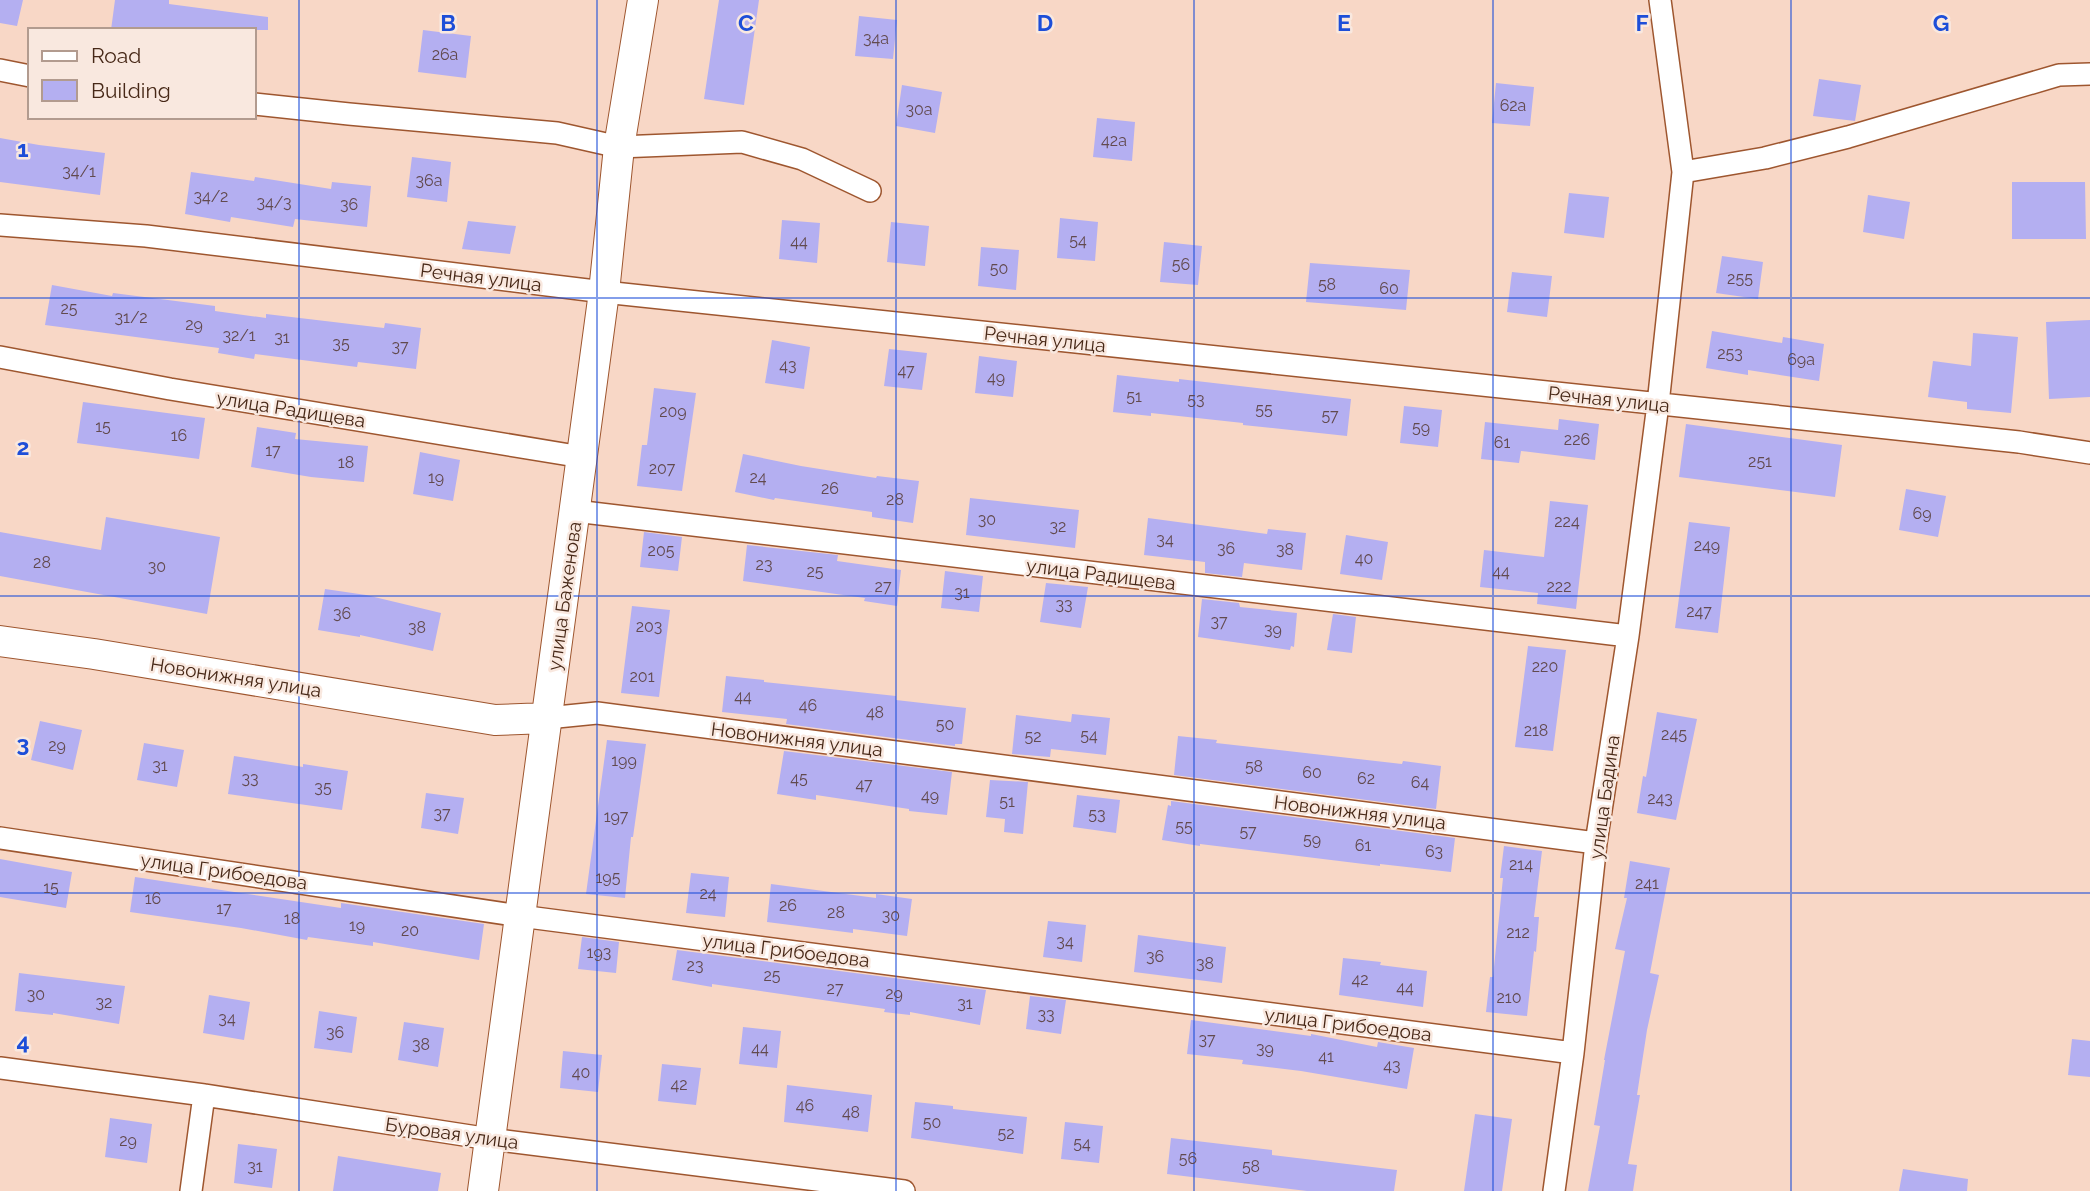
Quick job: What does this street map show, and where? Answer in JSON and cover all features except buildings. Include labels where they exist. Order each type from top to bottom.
[{"type":"main road","name":"улица Баженова","points":[[483,1191],[604,292],[619,147],[643,0]]},
{"type":"main road","name":"Новонижняя улица","points":[[0,641],[108,656],[495,720],[547,718]]},
{"type":"street","name":"улица Бадина","points":[[1554,1191],[1573,1053],[1596,843],[1628,636],[1658,404],[1684,172],[1660,0]]},
{"type":"street","points":[[0,71],[28,76]]},
{"type":"street","points":[[1684,172],[1765,158],[1848,137],[2059,75],[2090,74]]},
{"type":"street","points":[[256,104],[557,133],[619,147],[742,142],[802,159],[870,191]]},
{"type":"street","name":"Речная улица","points":[[0,225],[146,236],[604,292],[2019,442],[2090,453]]},
{"type":"street","name":"улица Радищева","points":[[0,357],[582,457]]},
{"type":"street","name":"улица Радищева","points":[[575,511],[1628,636]]},
{"type":"street","name":"Новонижняя улица","points":[[547,718],[597,713],[1596,843]]},
{"type":"street","name":"улица Грибоедова","points":[[0,838],[520,915],[1573,1053]]},
{"type":"street","name":"Буровая улица","points":[[0,1068],[204,1095],[490,1139],[904,1191]]},
{"type":"street","points":[[191,1191],[204,1095]]}]
